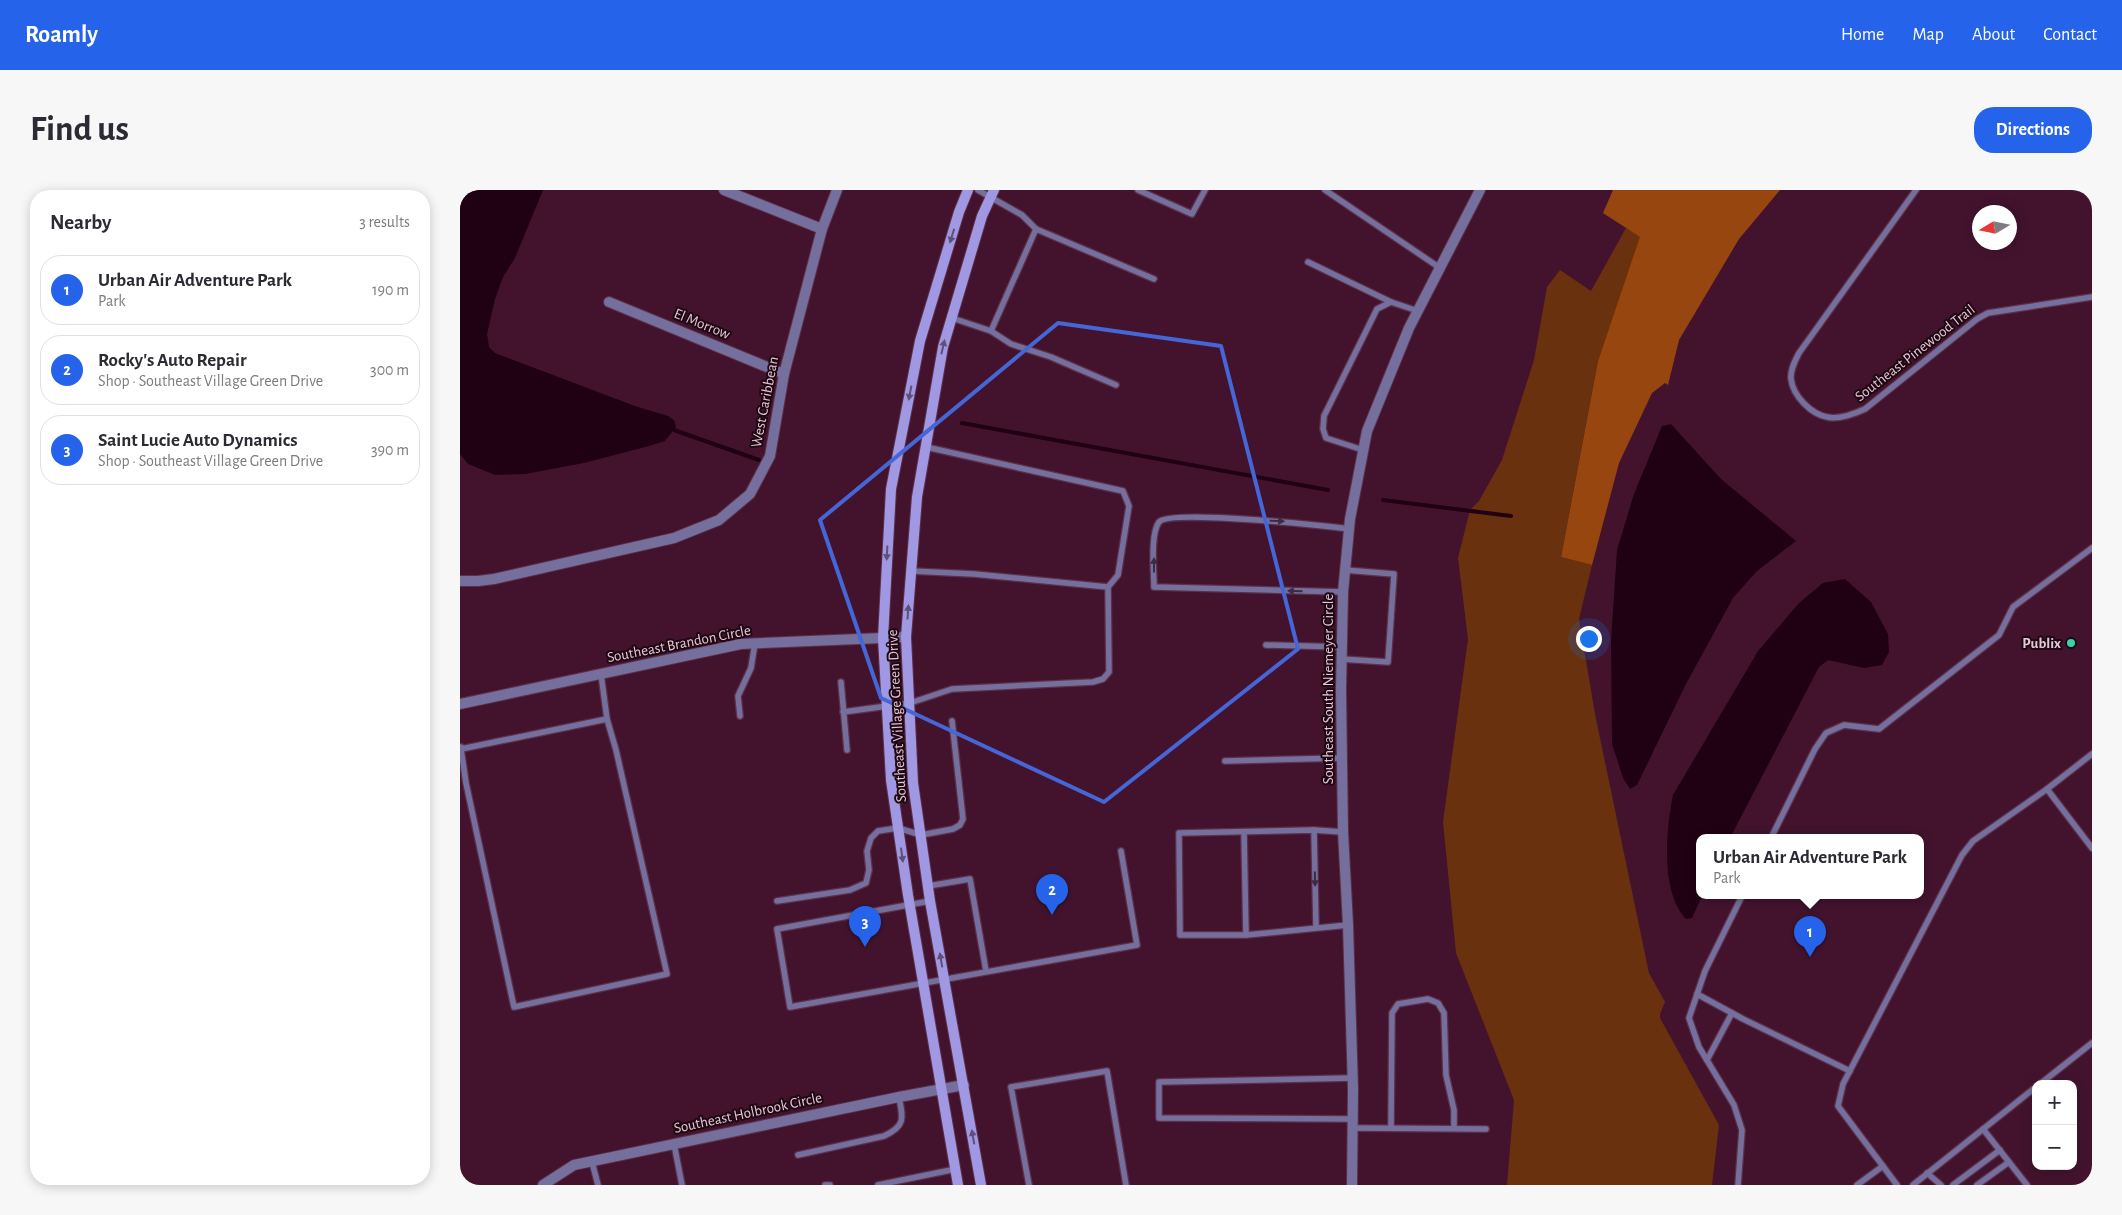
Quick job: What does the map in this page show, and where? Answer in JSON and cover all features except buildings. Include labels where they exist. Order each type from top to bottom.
[{"type":"street","points":[[724,190],[822,229]]},
{"type":"street","name":"West Caribbean","points":[[460,581],[478,582],[494,579],[674,538],[719,520],[750,494],[770,456],[784,374],[822,229],[837,190]]},
{"type":"street","name":"Southeast Village Green Drive","points":[[958,1185],[891,780],[883,638],[891,489],[920,341],[959,212],[968,190]]},
{"type":"street","name":"Southeast South Niemeyer Circle","points":[[1352,1185],[1352,1078],[1348,925],[1343,832],[1341,659],[1343,592],[1350,519],[1367,431],[1418,311],[1480,190]]},
{"type":"street","name":"Southeast Village Green Drive","points":[[981,1185],[930,900],[913,783],[906,637],[917,497],[943,347],[982,216],[992,193]]},
{"type":"street","name":"El Morrow","points":[[609,302],[784,374]]},
{"type":"street","name":"Southeast Brandon Circle","points":[[460,704],[741,644],[906,637]]},
{"type":"street","name":"Southeast Holbrook Circle","points":[[543,1185],[574,1166],[964,1085]]},
{"type":"lane","points":[[978,190],[992,193],[1022,215],[1036,230],[1154,279]]},
{"type":"lane","points":[[1138,190],[1192,214],[1205,190]]},
{"type":"lane","points":[[1325,190],[1440,268]]},
{"type":"lane","name":"Southeast Pinewood Trail","points":[[1916,190],[1799,353],[1792,366],[1791,379],[1794,389],[1799,398],[1814,412],[1828,418],[1840,418],[1865,409],[1988,313],[2092,297]]},
{"type":"lane","points":[[990,331],[1036,230]]},
{"type":"lane","points":[[1308,262],[1391,302],[1418,311]]},
{"type":"lane","points":[[1363,450],[1326,438],[1323,429],[1324,416],[1377,309],[1391,302]]},
{"type":"lane","points":[[952,318],[990,331],[1011,344],[1051,357],[1116,384]]},
{"type":"lane","points":[[844,712],[910,703],[952,689],[1093,682],[1103,679],[1109,672],[1108,587],[1118,575],[1129,506],[1123,491],[926,447]]},
{"type":"lane","points":[[1343,592],[1154,587],[1155,534],[1159,522],[1165,518],[1189,517],[1297,522],[1350,529]]},
{"type":"lane","points":[[1773,834],[1814,749],[1826,733],[1844,725],[1879,729],[1998,635],[2013,607],[2092,548]]},
{"type":"lane","points":[[1341,659],[1388,662],[1394,574],[1345,570]]},
{"type":"lane","points":[[911,571],[974,574],[1108,587]]},
{"type":"lane","points":[[740,716],[738,696],[751,668],[755,644]]},
{"type":"lane","points":[[1266,645],[1341,646]]},
{"type":"lane","points":[[601,674],[607,718],[667,974],[514,1007],[460,747],[607,718]]},
{"type":"lane","points":[[841,682],[847,750]]},
{"type":"lane","points":[[777,901],[850,890],[866,884],[869,870],[868,851],[870,838],[878,831],[898,828],[921,835],[953,829],[960,825],[963,819],[952,720]]},
{"type":"lane","points":[[1897,1185],[1838,1106],[1839,1096],[1962,855],[1973,841],[2048,789],[2092,754]]},
{"type":"lane","points":[[1224,761],[1343,758]]},
{"type":"lane","points":[[2048,789],[2092,848]]},
{"type":"lane","points":[[1314,830],[1316,927]]},
{"type":"lane","points":[[1343,832],[1314,830],[1179,833],[1180,935],[1246,935],[1348,925]]},
{"type":"lane","points":[[1244,832],[1246,935]]},
{"type":"lane","points":[[930,900],[777,929],[790,1007],[1137,945],[1121,851]]},
{"type":"lane","points":[[928,886],[970,879],[986,972]]},
{"type":"lane","points":[[1738,1185],[1742,1130],[1734,1105],[1699,1047],[1689,1018],[1704,972],[1740,899]]},
{"type":"lane","points":[[1697,994],[1850,1072]]},
{"type":"lane","points":[[1391,1128],[1392,1013],[1398,1004],[1428,999],[1438,1003],[1444,1013],[1446,1075],[1454,1110],[1454,1128]]},
{"type":"lane","points":[[1707,1060],[1732,1013]]},
{"type":"lane","points":[[2045,1080],[2092,1043]]},
{"type":"lane","points":[[1029,1185],[1011,1087],[1107,1071],[1126,1185]]},
{"type":"lane","points":[[1352,1078],[1159,1082],[1159,1118],[1352,1123],[1391,1128],[1486,1129]]},
{"type":"lane","points":[[1913,1185],[2032,1090]]},
{"type":"lane","points":[[798,1155],[884,1136],[895,1131],[900,1126],[902,1119],[899,1097]]},
{"type":"lane","points":[[1983,1129],[2027,1185]]},
{"type":"lane","points":[[674,1144],[682,1185]]},
{"type":"lane","points":[[1953,1185],[2000,1150]]},
{"type":"lane","points":[[592,1162],[598,1185]]},
{"type":"lane","points":[[1977,1185],[2008,1162]]},
{"type":"lane","points":[[1857,1185],[1883,1166]]},
{"type":"lane","points":[[878,1185],[956,1169]]},
{"type":"lane","points":[[1927,1173],[1941,1185]]},
{"type":"lane","points":[[825,1185],[830,1185]]},
{"type":"highlighted area","points":[[1058,323],[1221,346],[1298,649],[1104,802],[881,698],[820,520]]},
{"type":"shaded area","points":[[460,190],[543,190],[515,258],[503,277],[495,299],[487,334],[489,347],[495,353],[635,406],[668,416],[674,420],[676,427],[665,441],[584,463],[525,474],[495,475],[468,464],[460,454]]},
{"type":"shaded area","points":[[1613,190],[1780,190],[1739,239],[1679,340],[1668,385],[1665,383],[1652,393],[1619,463],[1592,565],[1561,557],[1598,361],[1640,237],[1603,213]]},
{"type":"shaded area","points":[[1626,228],[1641,237],[1598,361],[1561,557],[1592,565],[1579,619],[1595,714],[1649,973],[1665,1002],[1660,1018],[1719,1125],[1712,1185],[1507,1185],[1514,1100],[1456,953],[1443,822],[1468,639],[1458,558],[1470,510],[1479,501],[1502,460],[1534,360],[1547,287],[1560,270],[1591,291]]},
{"type":"shaded area","points":[[1671,424],[1721,479],[1796,541],[1757,571],[1733,598],[1686,684],[1637,785],[1630,789],[1623,778],[1612,744],[1611,641],[1617,550],[1634,494],[1662,426]]},
{"type":"shaded area","points":[[1845,579],[1871,602],[1888,634],[1889,652],[1882,665],[1864,668],[1828,660],[1819,667],[1732,834],[1696,834],[1696,899],[1701,899],[1692,918],[1686,919],[1672,893],[1667,860],[1668,825],[1673,795],[1758,651],[1799,603],[1823,583]]},
{"type":"waterway","points":[[962,423],[1328,490]]},
{"type":"waterway","points":[[674,430],[759,460]]},
{"type":"waterway","points":[[1383,500],[1511,516]]},
{"type":"place","name":"Publix","points":[[2071,643]]},
{"type":"place","name":"Rocky's Auto Repair","points":[[1052,915]]},
{"type":"place","name":"Saint Lucie Auto Dynamics","points":[[865,947]]},
{"type":"place","name":"Urban Air Adventure Park","points":[[1810,957]]}]
